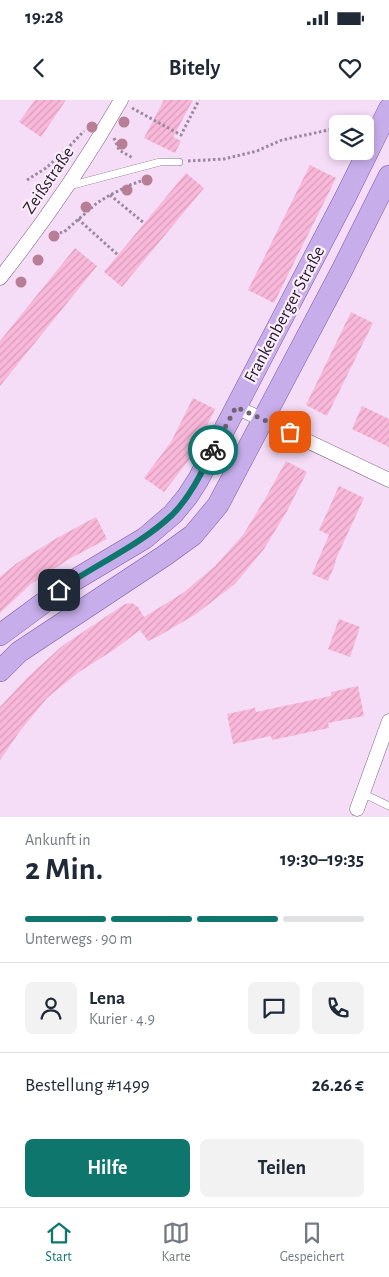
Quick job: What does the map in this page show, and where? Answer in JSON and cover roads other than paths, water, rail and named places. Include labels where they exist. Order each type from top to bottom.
[{"type":"main road","name":"Frankenberger Straße","points":[[0,635],[73,581],[145,538],[173,514],[198,480],[345,198],[389,109]]},
{"type":"main road","name":"Frankenberger Straße","points":[[0,671],[19,652],[193,535],[218,505],[342,270],[389,176]]},
{"type":"street","name":"Zeißstraße","points":[[0,278],[69,186],[121,100]]},
{"type":"street","points":[[236,407],[389,480]]},
{"type":"street","points":[[356,809],[389,721]]},
{"type":"lane","points":[[69,186],[160,162],[178,162]]},
{"type":"lane","points":[[362,793],[389,806]]}]
